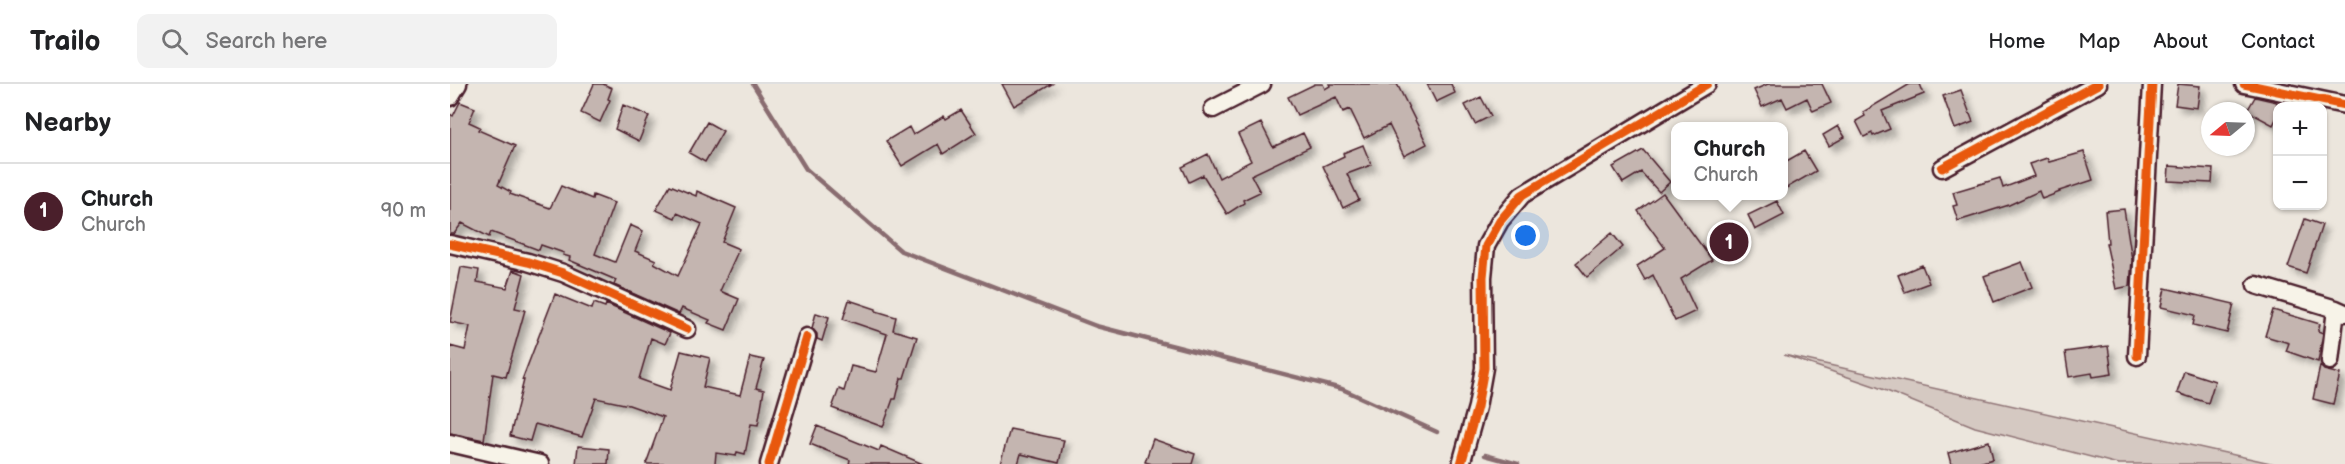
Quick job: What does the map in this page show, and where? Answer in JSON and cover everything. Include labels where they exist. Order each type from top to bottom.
[{"type":"street","points":[[450,97],[458,84]]},
{"type":"street","points":[[1213,109],[1262,84]]},
{"type":"street","points":[[1461,464],[1477,407],[1484,368],[1483,277],[1486,246],[1500,221],[1522,195],[1707,84]]},
{"type":"street","points":[[1942,168],[2098,84]]},
{"type":"street","points":[[2138,356],[2152,84]]},
{"type":"street","points":[[2244,84],[2345,105]]},
{"type":"street","points":[[450,244],[528,261],[563,273],[687,329]]},
{"type":"street","points":[[2256,285],[2340,311],[2330,362]]},
{"type":"street","points":[[769,464],[807,337]]},
{"type":"street","points":[[450,443],[540,464]]},
{"type":"shaded area","points":[[1784,355],[2275,464],[2118,464],[1975,427],[1877,387]]},
{"type":"building","points":[[594,84],[603,84],[612,88],[608,99],[610,100],[600,122],[581,113]]},
{"type":"building","points":[[1002,84],[1052,84],[1014,106]]},
{"type":"building","points":[[1315,84],[1323,84],[1325,89],[1330,86],[1329,84],[1397,84],[1427,144],[1404,156],[1389,125],[1364,138],[1350,109],[1343,112],[1336,97],[1297,115],[1288,97]]},
{"type":"building","points":[[1427,84],[1451,84],[1455,93],[1436,102]]},
{"type":"building","points":[[1768,84],[1822,84],[1831,103],[1813,111],[1807,98],[1787,108],[1782,98],[1762,107],[1754,90]]},
{"type":"building","points":[[1910,84],[1920,84],[1924,94],[1882,111],[1890,129],[1864,137],[1856,121],[1865,116],[1863,112]]},
{"type":"building","points":[[2178,84],[2200,86],[2197,108],[2175,105]]},
{"type":"building","points":[[1961,90],[1973,122],[1955,129],[1943,96]]},
{"type":"building","points":[[1481,97],[1491,116],[1475,124],[1465,105]]},
{"type":"building","points":[[2255,97],[2277,102],[2273,102],[2273,125],[2255,115],[2255,102],[2252,102]]},
{"type":"building","points":[[460,102],[475,108],[469,122],[480,127],[478,130],[515,146],[498,185],[511,192],[510,194],[550,208],[561,186],[592,199],[593,195],[614,203],[595,254],[615,262],[630,225],[643,231],[635,251],[656,260],[654,263],[678,276],[702,224],[677,213],[675,218],[656,210],[670,185],[696,196],[697,191],[736,208],[722,242],[739,249],[720,291],[739,299],[726,330],[682,308],[679,314],[614,285],[616,280],[569,260],[570,257],[563,255],[564,253],[541,245],[539,250],[491,232],[489,237],[462,223],[454,234],[450,234],[450,114],[453,116]]},
{"type":"building","points":[[623,105],[649,116],[639,141],[615,129]]},
{"type":"building","points":[[961,110],[976,133],[943,154],[938,144],[902,166],[886,141],[909,127],[913,135],[944,116],[946,119]]},
{"type":"building","points":[[707,122],[723,131],[705,162],[689,153]]},
{"type":"building","points":[[1261,123],[1273,147],[1303,133],[1310,147],[1251,175],[1260,192],[1243,200],[1244,203],[1227,214],[1203,175],[1189,182],[1182,167],[1208,154],[1219,178],[1251,161],[1238,134]]},
{"type":"building","points":[[1838,126],[1845,137],[1829,146],[1823,135]]},
{"type":"building","points":[[1363,145],[1371,165],[1347,174],[1359,200],[1343,208],[1323,166],[1344,156],[1343,153]]},
{"type":"building","points":[[1643,150],[1670,182],[1659,192],[1641,172],[1623,183],[1613,167]]},
{"type":"building","points":[[1804,151],[1816,171],[1788,187],[1788,160]]},
{"type":"building","points":[[2084,152],[2093,180],[2042,199],[2039,191],[2009,205],[1958,221],[1953,206],[1957,205],[1953,192],[2000,178],[2003,188],[2034,176],[2029,164],[2047,158],[2049,162]]},
{"type":"building","points":[[2169,166],[2213,169],[2212,183],[2168,181]]},
{"type":"building","points":[[1663,193],[1712,260],[1681,279],[1696,311],[1675,321],[1653,275],[1645,280],[1637,266],[1665,248],[1638,211]]},
{"type":"building","points":[[1777,201],[1784,215],[1755,230],[1748,215]]},
{"type":"building","points":[[2124,209],[2132,260],[2130,286],[2116,289],[2106,243],[2108,243],[2105,211]]},
{"type":"building","points":[[2305,219],[2322,225],[2306,273],[2288,267]]},
{"type":"building","points":[[1612,233],[1623,247],[1587,277],[1576,263]]},
{"type":"building","points":[[2022,262],[2032,287],[1994,302],[1984,276]]},
{"type":"building","points":[[1922,265],[1929,283],[1905,292],[1898,275]]},
{"type":"building","points":[[461,267],[479,270],[477,282],[507,288],[513,270],[524,274],[515,308],[525,310],[506,377],[493,374],[484,440],[450,433],[450,346],[465,350],[470,326],[450,322]]},
{"type":"building","points":[[2165,288],[2234,304],[2227,333],[2193,325],[2195,315],[2161,307]]},
{"type":"building","points":[[555,294],[592,309],[594,303],[605,307],[606,304],[670,333],[665,344],[651,338],[639,379],[670,390],[681,351],[710,358],[703,387],[740,395],[750,357],[764,360],[756,388],[764,390],[758,425],[751,424],[745,454],[737,452],[736,456],[716,453],[715,464],[646,464],[663,417],[629,405],[596,398],[582,437],[535,424],[530,441],[510,436],[524,380],[522,380]]},
{"type":"building","points":[[849,300],[896,317],[893,330],[917,337],[904,378],[901,378],[896,399],[893,399],[883,427],[832,408],[839,389],[844,391],[851,366],[876,372],[887,334],[843,319]]},
{"type":"building","points":[[2273,310],[2320,324],[2318,331],[2323,333],[2318,362],[2286,351],[2289,343],[2265,336]]},
{"type":"building","points":[[816,313],[829,317],[822,341],[817,339],[817,334],[812,328]]},
{"type":"building","points":[[2108,346],[2112,374],[2093,377],[2092,373],[2069,377],[2065,352]]},
{"type":"building","points":[[2320,366],[2324,370],[2340,374],[2333,404],[2313,399]]},
{"type":"building","points":[[2184,371],[2215,381],[2208,403],[2177,393]]},
{"type":"building","points":[[817,426],[879,451],[881,446],[923,464],[849,464],[850,460],[810,444]]},
{"type":"building","points":[[1010,429],[1064,440],[1059,463],[1021,454],[1018,464],[1000,464]]},
{"type":"building","points":[[1153,439],[1195,454],[1192,464],[1145,462]]},
{"type":"building","points":[[1989,441],[1993,459],[1975,464],[1951,464],[1948,453]]},
{"type":"building","points":[[578,446],[609,449],[608,464],[576,464]]},
{"type":"waterway","points":[[753,84],[806,169],[901,251],[1096,326],[1342,389],[1437,432]]},
{"type":"waterway","points":[[1485,455],[1518,464]]},
{"type":"cycle path","points":[[1461,464],[1477,407],[1484,368],[1483,277],[1486,246],[1500,221],[1522,195],[1707,84]]},
{"type":"cycle path","points":[[1942,168],[2098,84]]},
{"type":"cycle path","points":[[2137,356],[2152,84]]},
{"type":"cycle path","points":[[2244,84],[2345,105]]},
{"type":"cycle path","points":[[450,244],[528,262],[563,273],[687,329]]},
{"type":"cycle path","points":[[769,464],[807,337]]},
{"type":"place","name":"Church","points":[[1729,242]]}]
